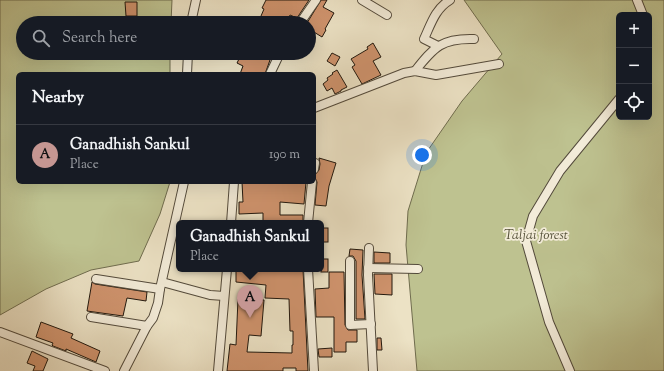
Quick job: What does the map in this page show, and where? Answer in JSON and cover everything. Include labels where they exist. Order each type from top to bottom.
[{"type":"street","points":[[193,16],[196,0]]},
{"type":"street","points":[[305,16],[316,0]]},
{"type":"street","points":[[362,0],[388,15]]},
{"type":"street","points":[[438,46],[424,39],[438,9],[442,4],[450,0]]},
{"type":"street","points":[[636,0],[642,12]]},
{"type":"street","points":[[415,71],[438,46],[454,40],[474,39]]},
{"type":"street","points":[[187,72],[188,60]]},
{"type":"street","points":[[271,72],[277,60]]},
{"type":"street","points":[[316,107],[404,73],[415,71],[436,75],[499,64]]},
{"type":"street","points":[[570,371],[549,322],[526,241],[532,216],[560,171],[616,103]]},
{"type":"street","points":[[124,371],[147,326],[153,318],[158,303],[184,184]]},
{"type":"street","points":[[231,220],[234,184]]},
{"type":"street","points":[[308,220],[312,184]]},
{"type":"street","points":[[369,248],[368,268],[373,371]]},
{"type":"street","points":[[350,261],[350,325],[371,324]]},
{"type":"street","points":[[368,268],[418,269]]},
{"type":"street","points":[[218,371],[218,296],[226,272]]},
{"type":"street","points":[[308,272],[314,371]]},
{"type":"street","points":[[96,279],[161,285],[218,296]]},
{"type":"street","points":[[91,317],[147,326]]},
{"type":"street","points":[[0,332],[105,371]]},
{"type":"green space","points":[[0,0],[172,0],[171,16],[16,16],[16,60],[170,60],[170,72],[16,72],[16,184],[169,184],[160,214],[139,261],[91,270],[46,289],[0,315]]},
{"type":"green space","name":"Taljai forest","points":[[464,0],[664,0],[664,371],[417,371],[406,245],[408,211],[426,153],[462,101],[502,54]]},
{"type":"building","points":[[266,0],[309,0],[298,16],[261,16],[264,9],[262,8]]},
{"type":"building","points":[[321,0],[327,0],[323,7],[334,13],[322,37],[316,33],[316,16],[311,16]]},
{"type":"building","points":[[125,2],[137,2],[137,16],[126,16]]},
{"type":"building","points":[[373,43],[381,57],[373,61],[381,75],[362,84],[352,67],[355,65],[351,59],[368,49],[367,47]]},
{"type":"building","points":[[332,53],[340,57],[335,66],[327,61]]},
{"type":"building","points":[[238,60],[270,60],[266,72],[241,72],[243,66],[237,63]]},
{"type":"building","points":[[337,70],[347,87],[335,94],[332,88],[327,91],[323,84],[328,80],[327,78],[333,74],[332,73]]},
{"type":"building","points":[[319,158],[336,163],[329,186],[326,206],[315,205],[317,182],[316,174],[319,170]]},
{"type":"building","points":[[242,184],[306,184],[304,204],[280,202],[280,215],[303,215],[303,220],[263,220],[263,213],[239,214],[239,202],[243,202]]},
{"type":"building","points":[[324,228],[328,228],[328,242],[324,242]]},
{"type":"building","points":[[350,249],[363,250],[362,275],[365,319],[356,319],[356,261],[353,256],[349,256]]},
{"type":"building","points":[[374,252],[390,253],[390,263],[374,263]]},
{"type":"building","points":[[324,259],[328,259],[328,272],[324,272]]},
{"type":"building","points":[[236,272],[303,272],[308,371],[296,371],[296,368],[283,368],[283,371],[227,371],[230,344],[236,345],[238,299],[264,300],[261,336],[249,335],[247,352],[292,353],[293,345],[293,331],[290,331],[289,299],[265,298],[266,285],[236,282]]},
{"type":"building","points":[[329,272],[344,272],[345,325],[348,330],[357,330],[357,342],[346,342],[346,352],[334,352],[334,317],[316,317],[315,289],[329,288]]},
{"type":"building","points":[[374,274],[392,274],[392,295],[375,294]]},
{"type":"building","points":[[92,282],[95,284],[147,292],[146,301],[127,298],[123,316],[87,311]]},
{"type":"building","points":[[41,322],[73,334],[71,338],[100,351],[96,362],[66,349],[66,351],[53,346],[53,343],[36,337]]},
{"type":"building","points":[[377,338],[381,338],[382,350],[377,350]]},
{"type":"building","points":[[332,348],[332,357],[319,357],[318,349]]},
{"type":"building","points":[[32,351],[48,359],[43,371],[33,371],[35,366],[27,363]]},
{"type":"place","name":"Ganadhish Sankul","points":[[250,318]]}]
